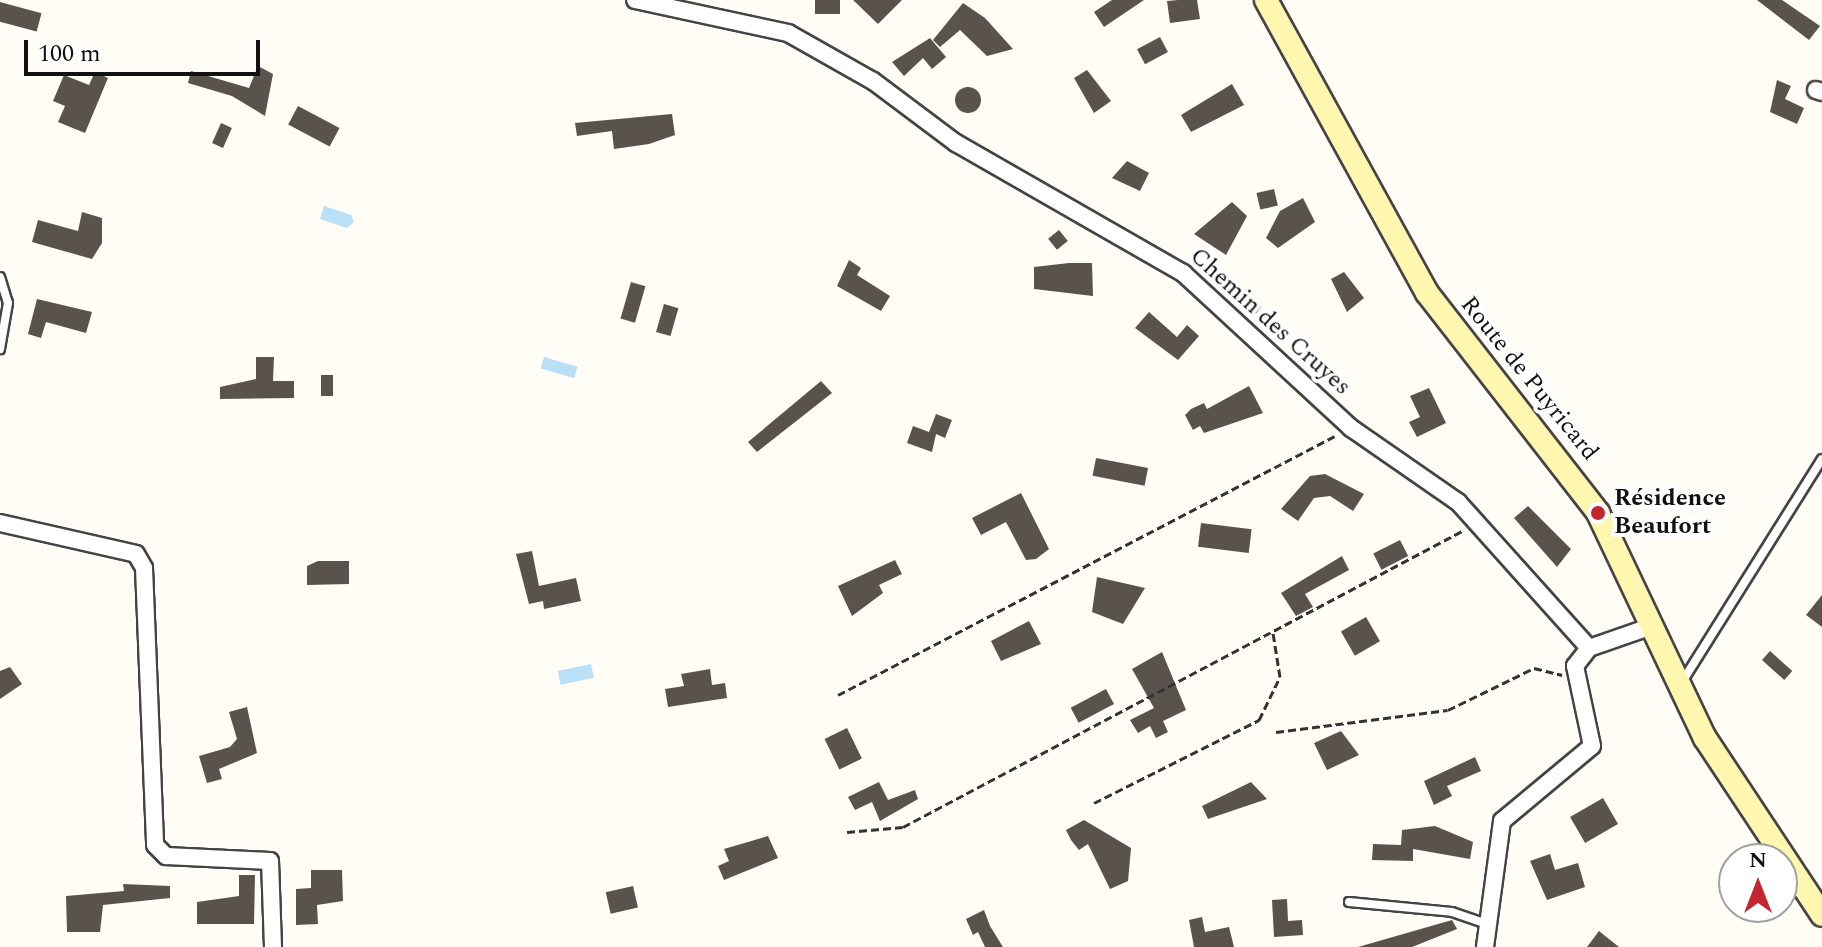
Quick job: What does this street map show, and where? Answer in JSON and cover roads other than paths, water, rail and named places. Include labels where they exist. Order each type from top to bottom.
[{"type":"main road","name":"Route de Puyricard","points":[[1266,0],[1427,293],[1583,489],[1725,773],[1822,915]]},
{"type":"street","name":"Chemin des Cruyes","points":[[635,0],[788,33],[873,81],[956,143],[1183,273],[1351,428],[1458,502],[1589,648]]},
{"type":"street","points":[[0,523],[136,554],[144,568],[155,845],[166,856],[270,861],[273,947]]},
{"type":"street","points":[[1485,947],[1502,821],[1592,746],[1575,666],[1589,648],[1652,626]]},
{"type":"lane","points":[[0,277],[8,303],[0,349]]},
{"type":"lane","points":[[1679,686],[1822,459]]},
{"type":"lane","points":[[1349,902],[1452,912],[1487,924]]},
{"type":"water","points":[[324,206],[351,215],[354,222],[347,228],[320,219]]},
{"type":"water","points":[[544,357],[578,367],[574,378],[541,369]]},
{"type":"water","points":[[591,664],[594,678],[561,685],[558,671]]},
{"type":"place","name":"Résidence Beaufort","points":[[1598,513]]}]
